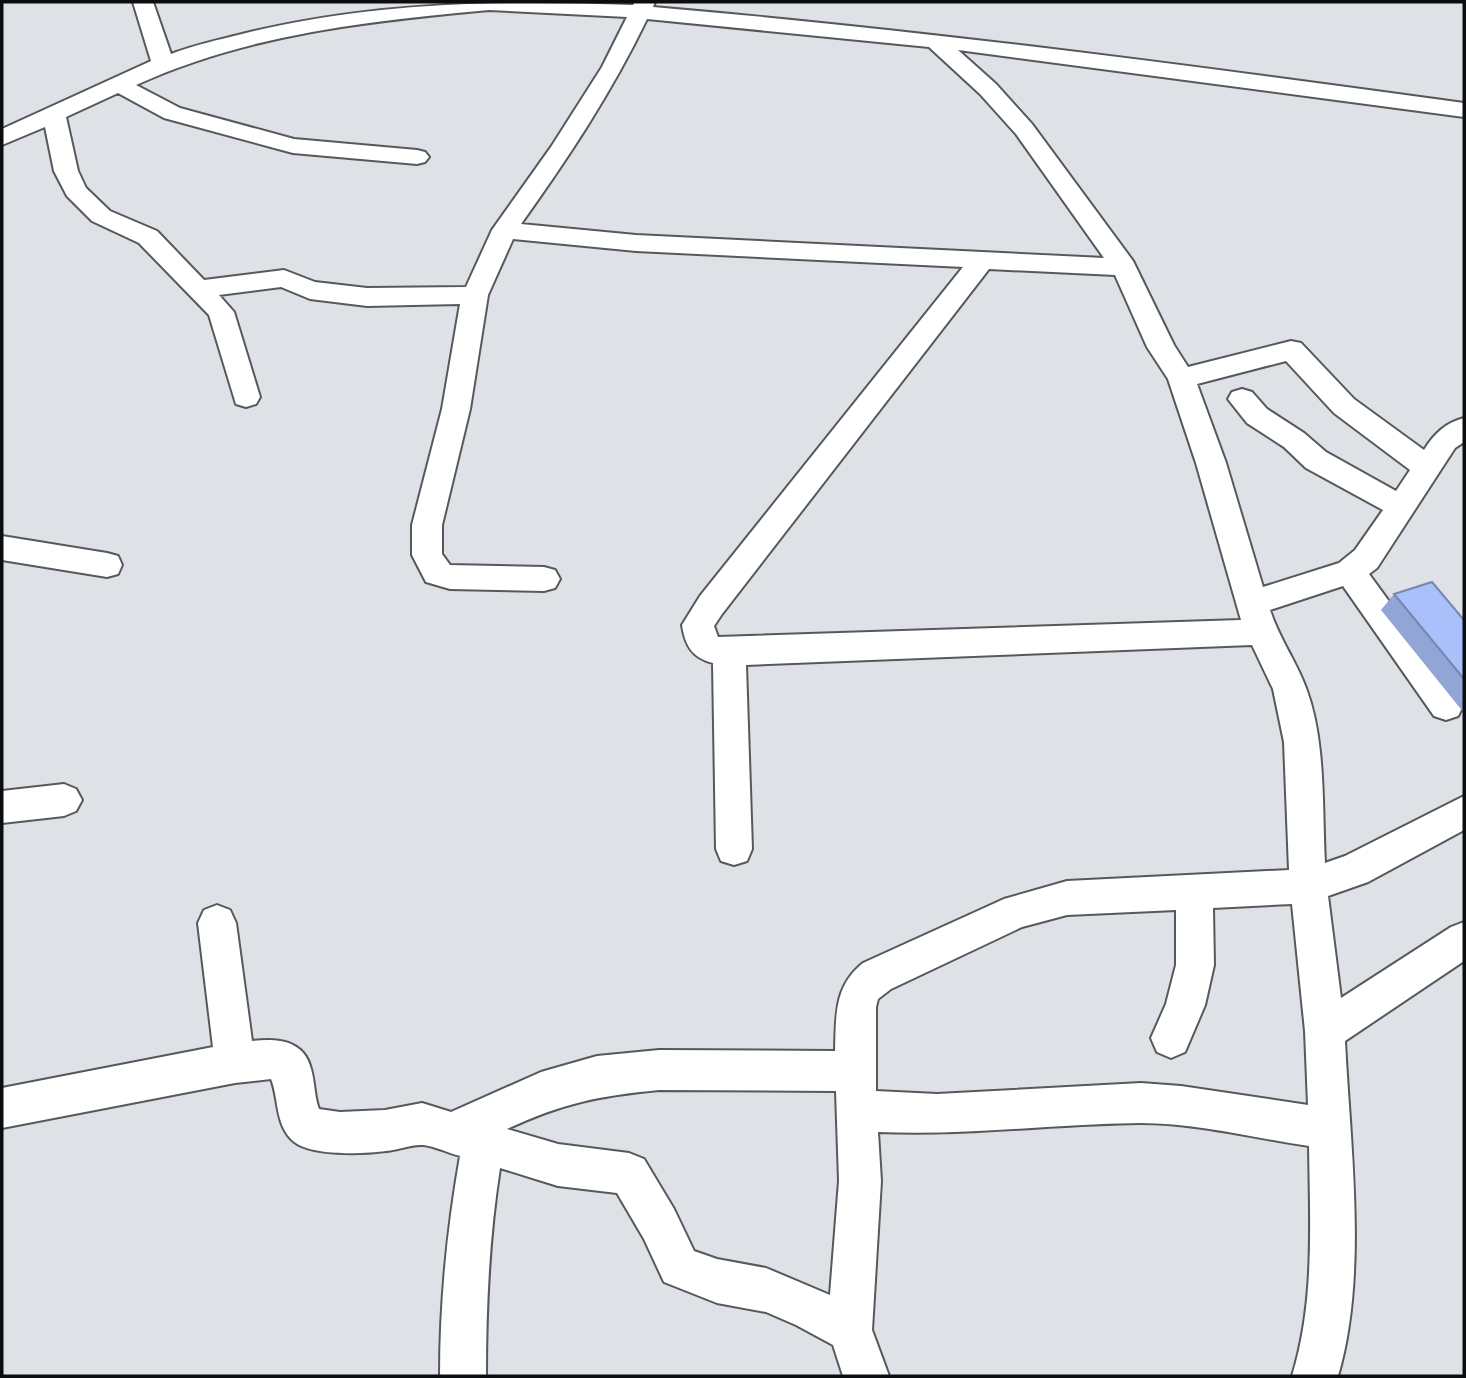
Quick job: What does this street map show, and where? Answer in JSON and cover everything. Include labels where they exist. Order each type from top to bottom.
[{"type":"street","points":[[143,2],[161,59]]},
{"type":"street","points":[[7,127],[211,36],[268,22],[376,2]]},
{"type":"street","points":[[673,2],[784,13],[1457,100]]},
{"type":"street","points":[[7,127],[54,115],[161,59],[280,31],[435,5],[643,7],[784,13],[935,41],[1274,77]]},
{"type":"street","points":[[544,579],[450,577],[437,573],[427,555],[428,525],[456,409],[475,295],[505,230],[613,67],[643,7]]},
{"type":"street","points":[[935,41],[988,89],[1024,129],[1124,267],[1161,347],[1181,378],[1211,463],[1258,617],[1290,689],[1301,742],[1308,886],[1325,1031],[1334,1258],[1321,1356],[1315,1376]]},
{"type":"street","points":[[117,84],[172,113],[293,146],[417,157]]},
{"type":"street","points":[[54,115],[66,171],[76,191],[101,216],[148,237],[221,312],[246,397]]},
{"type":"street","points":[[505,230],[636,243],[1124,267]]},
{"type":"street","points":[[983,259],[698,625],[700,639],[709,649],[729,652],[1258,617],[1350,572],[1366,559],[1446,441],[1464,428]]},
{"type":"street","points":[[197,289],[284,278],[310,290],[368,297],[475,295]]},
{"type":"street","points":[[1181,378],[1291,350],[1307,364],[1342,405],[1428,467]]},
{"type":"street","points":[[1242,399],[1257,416],[1294,440],[1317,460],[1374,494],[1402,506]]},
{"type":"street","points":[[2,548],[107,565]]},
{"type":"street","points":[[1350,572],[1446,706]]},
{"type":"street","points":[[729,652],[734,849]]},
{"type":"street","points":[[2,807],[64,800]]},
{"type":"street","points":[[866,1376],[850,1330],[860,1181],[855,1071],[856,1007],[863,987],[877,976],[1017,911],[1040,904],[1068,898],[1308,886],[1355,870],[1464,811]]},
{"type":"street","points":[[1171,1038],[1185,1005],[1195,965],[1194,892]]},
{"type":"street","points":[[217,923],[235,1063]]},
{"type":"street","points":[[1325,1031],[1464,940]]},
{"type":"street","points":[[2,1108],[235,1063],[276,1058],[291,1068],[298,1114],[307,1128],[340,1133],[422,1124],[558,1165],[629,1174],[659,1224],[679,1267],[717,1281],[766,1290],[813,1308],[850,1330]]},
{"type":"street","points":[[468,1137],[541,1092],[597,1076],[659,1070],[855,1071]]},
{"type":"street","points":[[857,1111],[937,1114],[1141,1103],[1181,1106],[1329,1129]]},
{"type":"street","points":[[463,1376],[464,1292],[469,1226],[468,1137]]},
{"type":"building","points":[[1432,582],[1464,620],[1464,679],[1394,594]]}]
